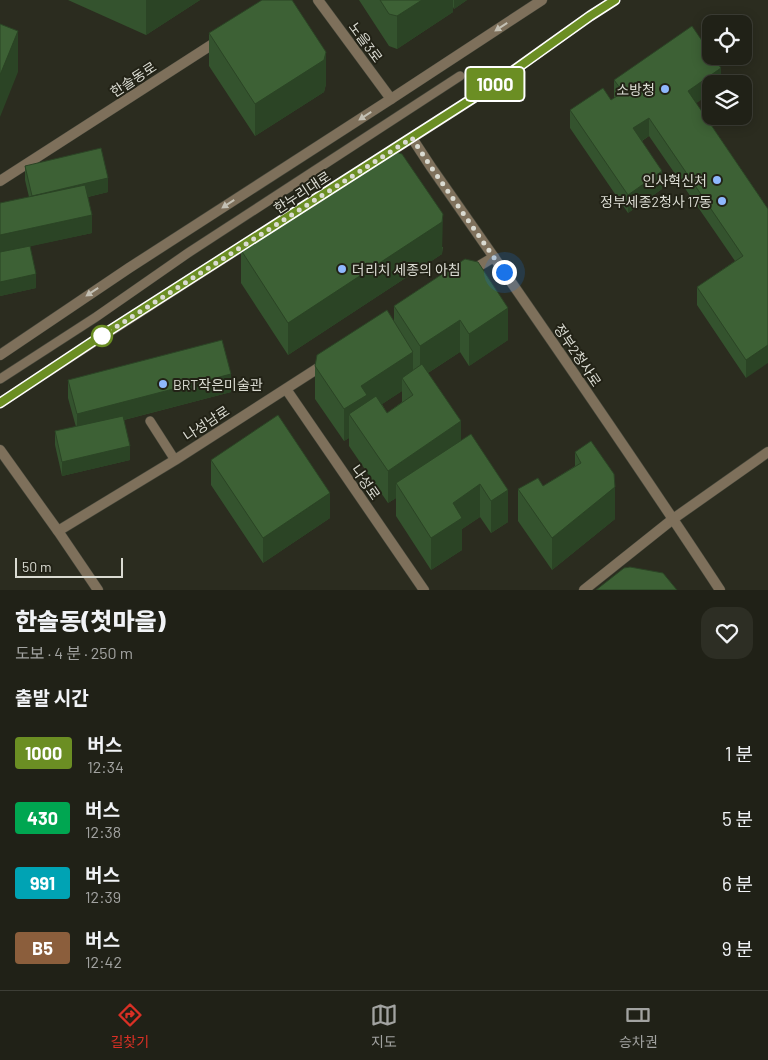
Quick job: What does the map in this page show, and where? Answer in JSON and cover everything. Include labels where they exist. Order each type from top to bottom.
[{"type":"street","name":"노을3로","points":[[318,0],[391,99]]},
{"type":"street","points":[[0,355],[129,268],[542,0]]},
{"type":"street","name":"한누리대로","points":[[0,403],[104,334],[492,86],[615,0]]},
{"type":"street","name":"한솔동로","points":[[0,181],[231,32]]},
{"type":"street","name":"정부2청사로","points":[[412,138],[720,590]]},
{"type":"street","points":[[460,278],[494,257]]},
{"type":"street","name":"나성남로","points":[[58,530],[175,460],[336,357]]},
{"type":"street","name":"나성로","points":[[286,389],[424,590]]},
{"type":"street","points":[[0,450],[58,530],[98,590]]},
{"type":"street","points":[[584,590],[673,519],[768,452]]},
{"type":"lane","points":[[0,379],[96,317],[188,253],[460,76]]},
{"type":"lane","points":[[150,421],[175,460]]},
{"type":"building","points":[[262,0],[292,0],[326,52],[324,60],[255,104],[209,33]]},
{"type":"building","points":[[380,0],[422,0],[397,16],[389,14]]},
{"type":"building","points":[[0,24],[18,31],[0,75]]},
{"type":"building","name":"정부세종2청사 17동","points":[[692,26],[702,41],[702,65],[719,65],[721,68],[711,75],[702,75],[702,81],[688,91],[702,112],[702,125],[711,125],[768,209],[768,345],[746,360],[697,287],[743,256],[649,118],[633,128],[662,171],[628,195],[570,110],[603,88],[611,100],[623,92],[614,80]]},
{"type":"building","points":[[101,148],[108,178],[32,196],[25,166]]},
{"type":"building","name":"더리치 세종의 아침","points":[[393,151],[402,154],[443,214],[442,222],[288,323],[241,250]]},
{"type":"building","points":[[85,185],[92,215],[0,235],[0,203]]},
{"type":"building","points":[[30,246],[36,274],[0,282],[0,252]]},
{"type":"building","points":[[465,259],[478,262],[508,308],[469,334],[460,320],[420,346],[394,306]]},
{"type":"building","points":[[387,310],[413,352],[361,386],[367,395],[344,409],[315,366],[317,355]]},
{"type":"building","points":[[222,340],[231,374],[77,414],[68,380]]},
{"type":"building","points":[[422,364],[461,421],[388,471],[349,414],[376,396],[387,413],[413,395],[402,378]]},
{"type":"building","points":[[278,415],[330,493],[263,538],[211,460]]},
{"type":"building","points":[[123,416],[130,446],[62,462],[55,431]]},
{"type":"building","points":[[471,434],[508,490],[491,501],[480,484],[453,503],[462,518],[431,538],[396,483]]},
{"type":"building","points":[[591,441],[614,474],[615,487],[552,538],[518,489],[538,478],[543,486],[581,463],[575,452]]},
{"type":"building","points":[[630,567],[663,573],[677,590],[596,590],[624,568]]},
{"type":"bus line","name":"1000","points":[[0,403],[104,334],[492,86],[615,0]]},
{"type":"place","name":"소방청","points":[[665,89]]},
{"type":"place","name":"인사혁신처","points":[[717,180]]},
{"type":"place","name":"정부세종2청사 17동","points":[[722,201]]},
{"type":"place","name":"더리치 세종의 아침","points":[[342,269]]},
{"type":"place","name":"BRT작은미술관","points":[[163,384]]},
{"type":"route","points":[[102,336],[412,138],[504,272]]}]
